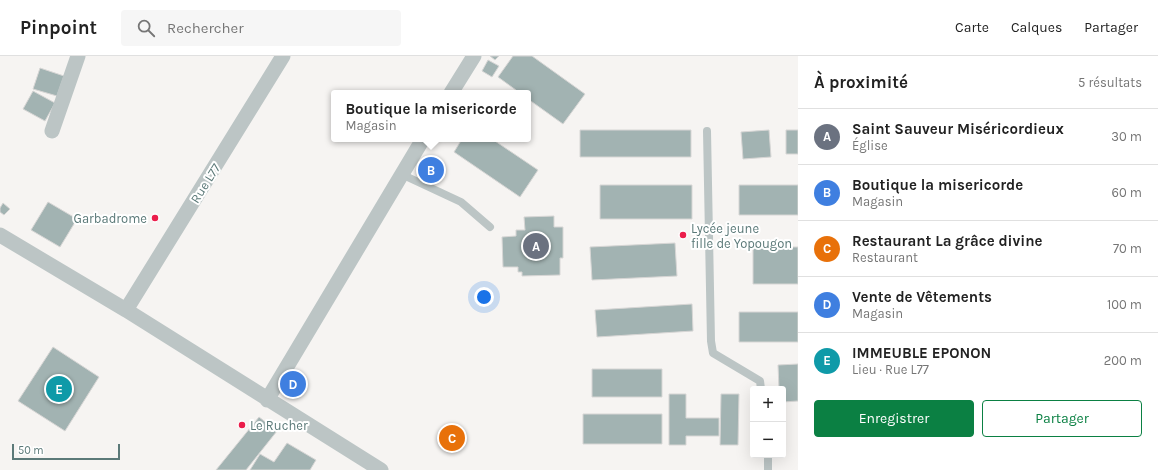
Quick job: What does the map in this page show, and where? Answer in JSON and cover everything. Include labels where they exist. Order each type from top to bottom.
[{"type":"street","points":[[52,131],[78,56]]},
{"type":"street","name":"Rue L77","points":[[126,310],[283,56]]},
{"type":"street","points":[[453,90],[474,56]]},
{"type":"street","points":[[267,400],[420,142]]},
{"type":"street","points":[[0,235],[126,310],[267,400],[381,470]]},
{"type":"lane","points":[[707,131],[711,341],[713,353],[760,381],[761,386]]},
{"type":"lane","points":[[401,174],[460,202],[490,227]]},
{"type":"lane","points":[[768,458],[768,470]]},
{"type":"building","points":[[490,56],[499,56],[495,60]]},
{"type":"building","points":[[513,56],[532,56],[585,94],[563,124],[531,101],[531,90],[516,90],[498,77]]},
{"type":"building","points":[[488,60],[499,66],[492,77],[482,71]]},
{"type":"building","points":[[40,68],[64,76],[57,96],[33,89]]},
{"type":"building","points":[[33,91],[55,103],[45,121],[23,109]]},
{"type":"building","points":[[580,130],[691,130],[691,157],[580,157]]},
{"type":"building","points":[[769,130],[771,157],[743,159],[741,132]]},
{"type":"building","points":[[786,130],[798,130],[798,154],[786,154]]},
{"type":"building","points":[[460,142],[496,142],[538,170],[520,197],[454,152]]},
{"type":"building","points":[[433,157],[444,164],[432,181],[422,174]]},
{"type":"building","points":[[600,185],[692,185],[692,219],[600,219]]},
{"type":"building","points":[[739,185],[798,185],[798,215],[739,215]]},
{"type":"building","points":[[48,202],[77,219],[60,247],[31,230]]},
{"type":"building","points":[[3,203],[10,209],[4,215],[0,212],[0,208]]},
{"type":"building","points":[[554,216],[554,227],[563,227],[563,258],[560,258],[560,275],[522,276],[522,272],[518,272],[518,267],[503,267],[502,237],[516,236],[516,230],[525,230],[524,217]]},
{"type":"building","points":[[675,243],[677,276],[592,280],[590,247]]},
{"type":"building","points":[[753,247],[798,247],[798,284],[753,284]]},
{"type":"building","points":[[692,304],[693,331],[597,337],[595,310]]},
{"type":"building","points":[[739,312],[798,312],[798,342],[739,342]]},
{"type":"building","points":[[53,347],[99,377],[65,431],[18,401]]},
{"type":"building","points":[[798,364],[798,401],[786,402],[786,386],[779,386],[778,365]]},
{"type":"building","points":[[592,369],[662,369],[662,397],[592,397]]},
{"type":"building","points":[[669,394],[686,394],[686,418],[719,418],[719,436],[686,436],[686,445],[669,445]]},
{"type":"building","points":[[721,394],[739,394],[738,445],[720,445]]},
{"type":"building","points":[[583,414],[662,414],[662,444],[583,444]]},
{"type":"building","points":[[259,417],[277,431],[246,470],[216,470]]},
{"type":"building","points":[[287,443],[316,460],[310,470],[250,470],[260,454],[274,462]]},
{"type":"place","name":"Boutique la misericorde","points":[[431,170]]},
{"type":"place","name":"Garbadrome","points":[[155,218]]},
{"type":"place","name":"Lycée jeune fille de Yopougon","points":[[683,235]]},
{"type":"place","name":"Saint Sauveur Miséricordieux","points":[[536,246]]},
{"type":"place","name":"Vente de Vêtements","points":[[293,384]]},
{"type":"place","name":"IMMEUBLE EPONON","points":[[59,389]]},
{"type":"place","name":"Le Rucher","points":[[242,425]]},
{"type":"place","name":"Restaurant La grâce divine","points":[[452,438]]}]
